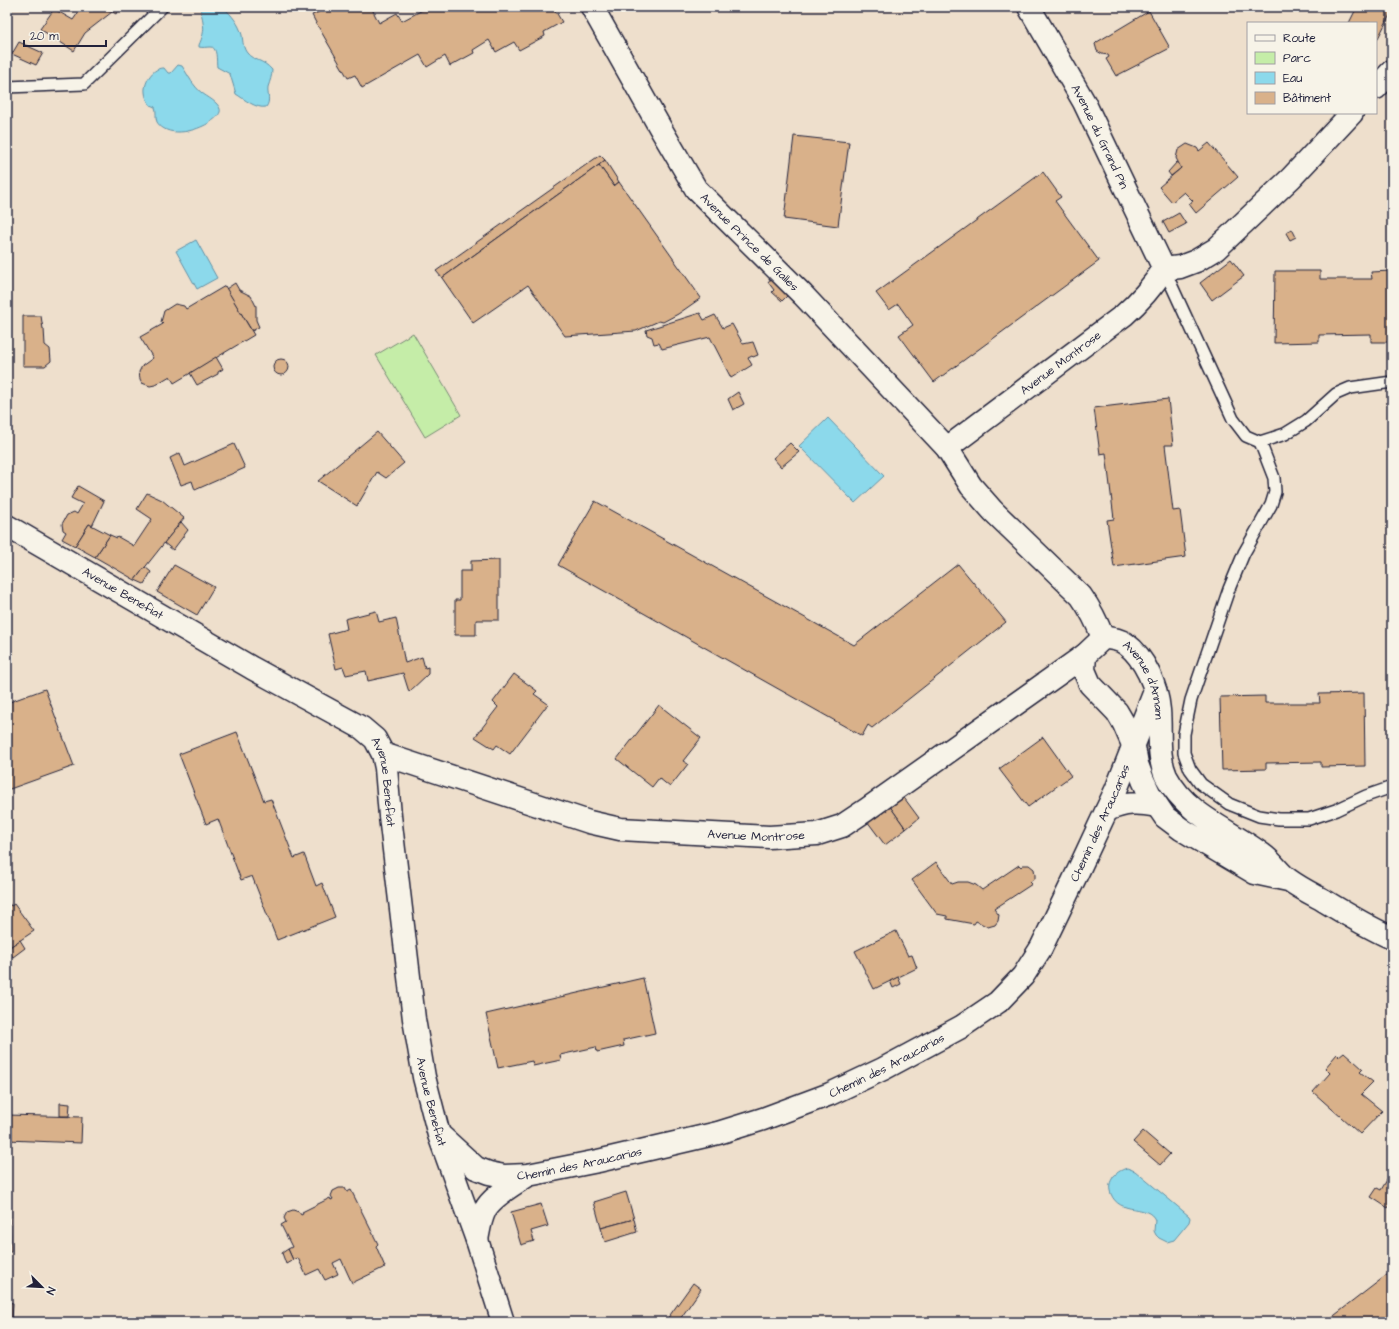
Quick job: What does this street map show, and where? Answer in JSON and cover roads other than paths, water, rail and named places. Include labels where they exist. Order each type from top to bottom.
[{"type":"street","name":"Avenue Prince de Galles","points":[[592,7],[696,189],[803,295],[947,448]]},
{"type":"street","name":"Avenue du Grand Pin","points":[[1029,7],[1084,102],[1164,269]]},
{"type":"street","points":[[1377,87],[1392,71]]},
{"type":"street","points":[[1164,269],[1180,267],[1196,261],[1216,249],[1291,178],[1351,114]]},
{"type":"street","name":"Avenue Montrose","points":[[947,448],[1124,315],[1140,301],[1164,269]]},
{"type":"street","points":[[947,448],[970,486],[993,511],[1081,596],[1098,622],[1103,638]]},
{"type":"street","name":"Avenue Benefiat","points":[[7,526],[252,668],[362,728],[375,739],[383,754],[414,1019],[424,1077],[439,1135],[477,1240],[503,1322]]},
{"type":"street","name":"Avenue d'Annam","points":[[1288,880],[1255,873],[1165,817],[1150,795],[1139,769],[1134,747],[1124,724],[1117,712],[1090,684],[1084,670],[1085,654],[1103,638],[1114,639],[1125,643],[1135,652],[1145,667],[1155,691],[1159,708],[1161,755],[1166,774],[1182,799],[1195,811],[1264,855],[1288,880],[1370,928],[1392,938]]},
{"type":"street","name":"Avenue Montrose","points":[[383,754],[589,822],[620,829],[769,837],[817,834],[842,826],[866,810],[1085,654]]},
{"type":"street","name":"Chemin des Araucarias","points":[[439,1135],[476,1168],[489,1173],[504,1176],[528,1175],[598,1162],[718,1133],[763,1119],[830,1094],[961,1027],[998,1002],[1023,976],[1041,948],[1107,810],[1134,747],[1155,691]]},
{"type":"street","points":[[1107,810],[1127,803],[1157,806]]},
{"type":"street","name":"Avenue Benefiat","points":[[477,1240],[480,1222],[485,1209],[498,1195],[528,1175]]},
{"type":"lane","points":[[7,87],[84,84],[162,7]]},
{"type":"lane","points":[[1164,269],[1232,418],[1246,436],[1260,442],[1285,434],[1306,421],[1336,394],[1350,388],[1392,382]]},
{"type":"lane","points":[[1260,442],[1274,478],[1275,492],[1271,505],[1244,553],[1235,574],[1191,700],[1184,740],[1184,754],[1190,769],[1201,784],[1229,804],[1259,816],[1279,819],[1309,819],[1336,810],[1366,796],[1392,787]]},
{"type":"water","points":[[201,7],[223,7],[237,23],[242,35],[244,47],[249,56],[269,66],[272,70],[268,87],[269,100],[266,107],[258,107],[236,94],[230,74],[217,67],[216,54],[213,47],[199,47],[204,29]]},
{"type":"water","points":[[178,65],[182,66],[193,84],[202,93],[215,102],[220,109],[219,114],[206,125],[185,132],[174,132],[164,129],[157,122],[155,107],[150,105],[145,94],[146,84],[150,76],[156,70],[164,68],[168,73],[171,73]]},
{"type":"water","points":[[196,240],[217,278],[197,289],[176,251]]},
{"type":"water","points":[[828,418],[884,476],[855,503],[799,446]]},
{"type":"water","points":[[1127,1168],[1135,1171],[1189,1216],[1189,1222],[1174,1240],[1167,1242],[1156,1235],[1154,1231],[1155,1220],[1151,1215],[1140,1210],[1121,1205],[1115,1201],[1110,1192],[1110,1183],[1116,1173]]}]
